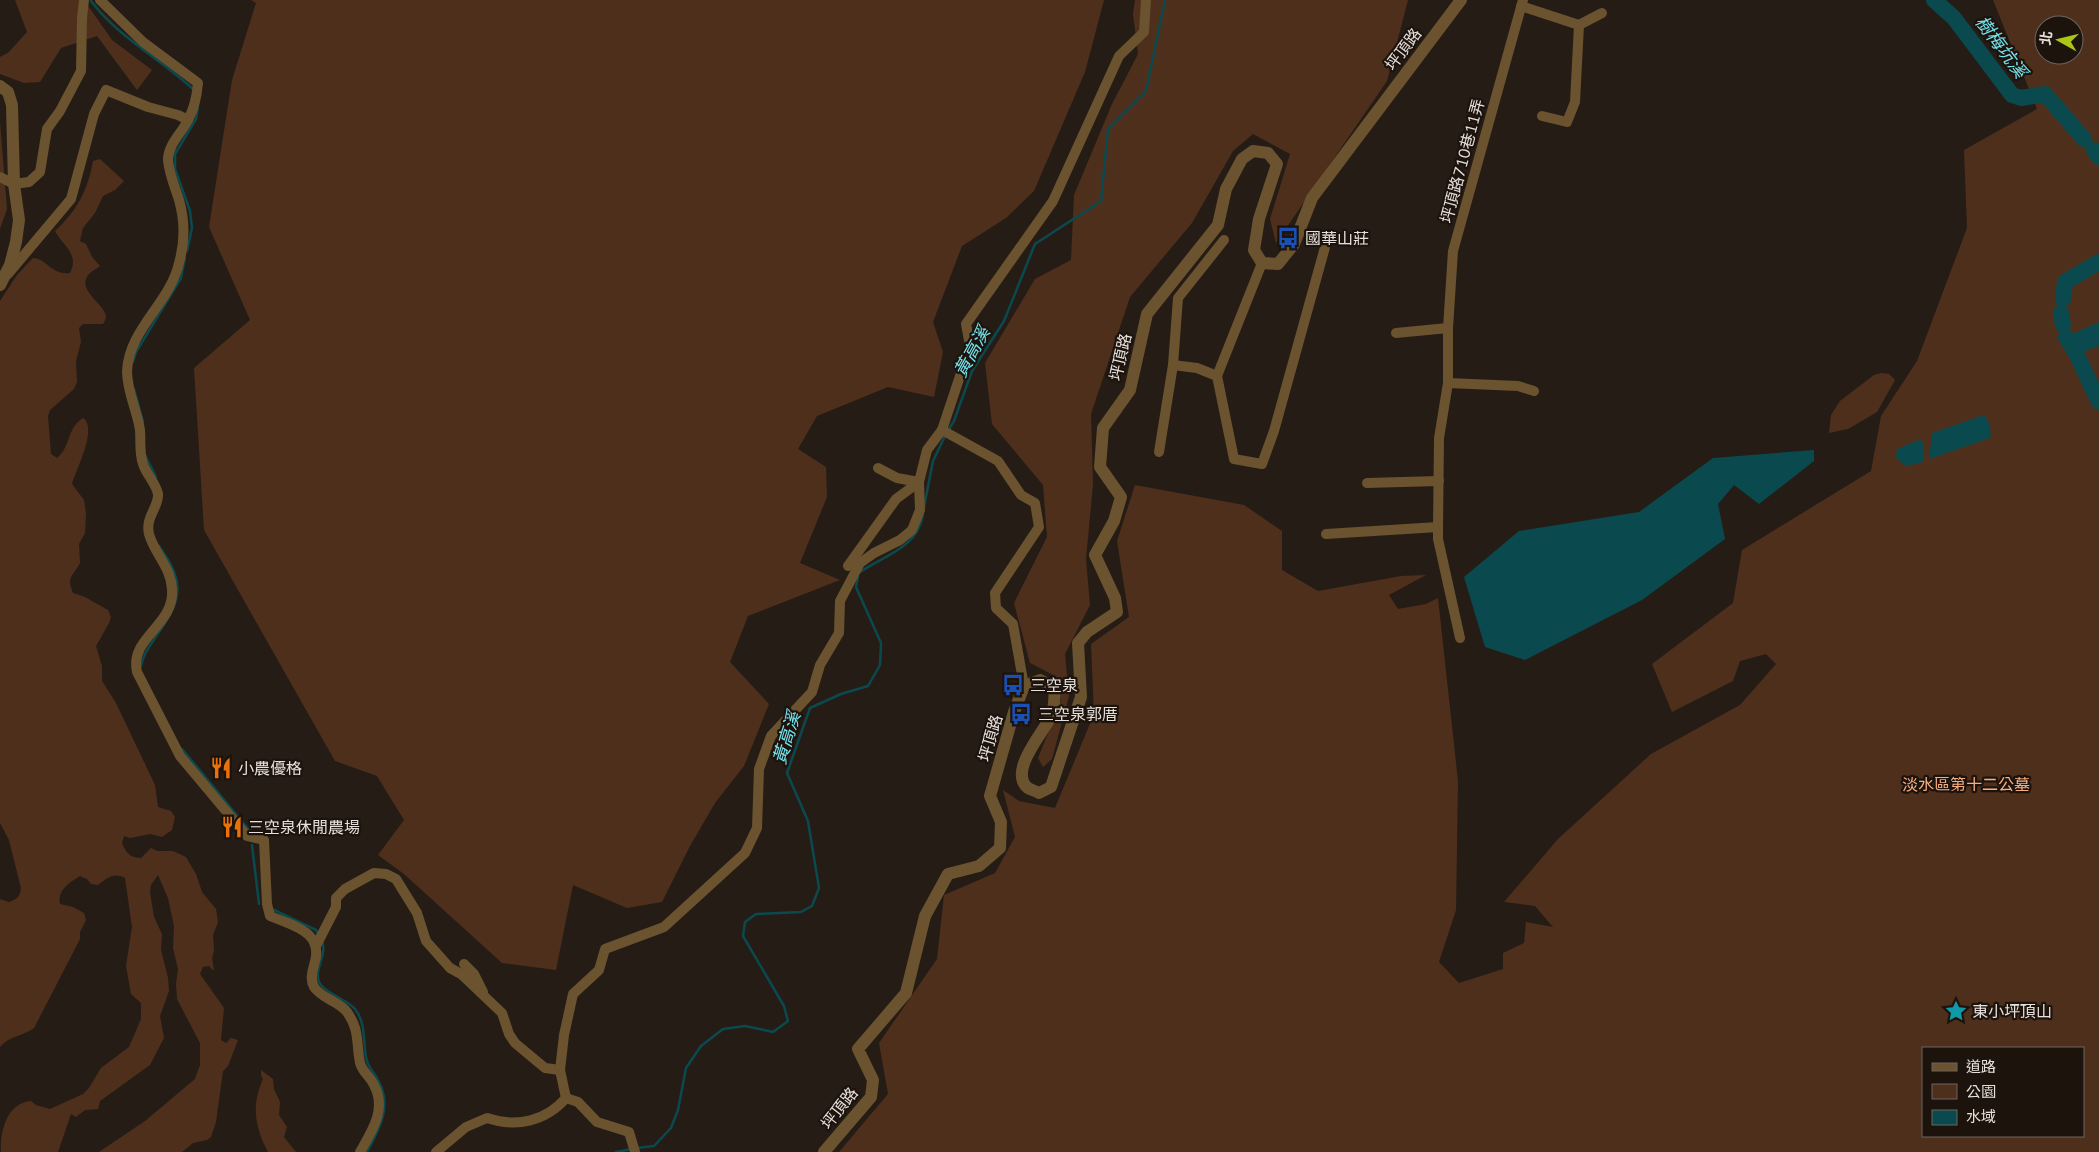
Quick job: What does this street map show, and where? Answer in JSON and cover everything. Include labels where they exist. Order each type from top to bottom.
[{"type":"street","points":[[0,177],[14,184],[29,182],[40,172],[47,129],[60,111],[81,71],[84,0]]},
{"type":"street","points":[[100,0],[143,42],[198,83],[188,120],[172,145],[168,158],[170,174],[179,201],[185,229],[179,264],[169,289],[133,344],[127,373],[130,397],[138,417],[143,465],[158,492],[158,498],[149,518],[148,531],[152,544],[162,556],[172,589],[172,601],[167,614],[136,654],[137,672],[180,756],[247,836],[264,840],[267,904],[270,916],[310,934],[316,946],[316,959],[312,974],[314,986],[323,996],[346,1010],[357,1027],[362,1072],[374,1083],[380,1108],[377,1120],[360,1152]]},
{"type":"street","points":[[566,1098],[560,1070],[564,1034],[573,994],[599,970],[605,949],[664,928],[745,853],[757,828],[759,769],[771,736],[812,692],[820,665],[839,633],[840,601],[860,563],[874,553],[900,540],[912,530],[920,510],[919,482],[927,450],[942,430],[970,346],[966,324],[1053,201],[1119,56],[1144,32],[1146,0]]},
{"type":"street","name":"坪頂路","points":[[824,1152],[871,1097],[873,1080],[858,1049],[906,993],[925,916],[948,874],[978,866],[1000,848],[1001,822],[990,796],[1014,712],[1024,686],[1040,680],[1054,687],[1055,701],[1050,717],[1023,763],[1022,778],[1028,788],[1039,793],[1051,787],[1081,697],[1078,643],[1087,632],[1117,612],[1114,598],[1095,554],[1114,521],[1121,497],[1100,467],[1103,428],[1130,390],[1147,314],[1218,225],[1226,189],[1242,159],[1253,151],[1268,153],[1277,164],[1259,219],[1254,250],[1262,263],[1278,264],[1294,244],[1312,198],[1461,0]]},
{"type":"street","name":"坪頂路710巷11弄","points":[[1460,638],[1438,539],[1439,438],[1448,383],[1448,328],[1453,251],[1522,3],[1579,25]]},
{"type":"street","points":[[1542,116],[1567,122],[1575,102],[1579,25],[1602,13]]},
{"type":"street","points":[[0,86],[8,92],[12,105],[14,184],[19,220],[10,265],[1,283]]},
{"type":"street","points":[[1,283],[71,199],[94,114],[106,90],[148,107],[178,115],[188,120]]},
{"type":"street","points":[[1159,452],[1173,365],[1178,298],[1224,240]]},
{"type":"street","points":[[1262,263],[1217,376],[1234,459],[1262,464],[1274,431],[1327,240]]},
{"type":"street","points":[[1396,333],[1448,328]]},
{"type":"street","points":[[1173,365],[1197,368],[1217,376]]},
{"type":"street","points":[[1448,383],[1518,386],[1534,391]]},
{"type":"street","points":[[942,430],[998,461],[1021,495],[1035,503],[1039,527],[995,593],[996,608],[1012,624],[1024,686]]},
{"type":"street","points":[[878,468],[898,478],[919,482]]},
{"type":"street","points":[[1367,483],[1439,480]]},
{"type":"street","points":[[848,566],[896,499],[919,482]]},
{"type":"street","points":[[1326,534],[1438,527]]},
{"type":"street","points":[[316,946],[336,906],[336,898],[345,889],[374,873],[386,874],[396,879],[417,913],[426,941],[450,968],[461,974],[502,1014],[509,1034],[515,1043],[544,1068],[560,1070]]},
{"type":"street","points":[[464,964],[474,974],[487,1000]]},
{"type":"street","points":[[436,1152],[466,1127],[487,1118],[501,1123],[523,1122],[544,1116],[557,1108],[566,1098]]},
{"type":"street","points":[[566,1098],[578,1102],[596,1122],[629,1132],[635,1152]]},
{"type":"green space","points":[[15,0],[84,0],[112,40],[152,70],[137,90],[97,36],[61,48],[40,82],[24,83],[0,74],[0,57],[8,53],[27,32]]},
{"type":"green space","points":[[251,0],[1104,0],[1085,72],[1034,191],[1006,218],[962,246],[933,322],[943,352],[934,397],[888,387],[817,416],[798,449],[826,467],[827,497],[800,563],[840,580],[748,616],[730,662],[769,704],[744,766],[715,803],[690,846],[662,902],[627,908],[573,885],[556,970],[502,963],[404,874],[378,855],[404,820],[377,776],[335,761],[204,530],[194,368],[250,320],[209,227],[232,80],[256,3]]},
{"type":"green space","points":[[1135,0],[1408,0],[1387,81],[1276,243],[1270,219],[1290,154],[1253,134],[1233,151],[1192,223],[1130,297],[1091,414],[1093,485],[1086,559],[1090,605],[1065,654],[1069,696],[1052,759],[1043,767],[1038,758],[1061,701],[1057,677],[1030,663],[1014,603],[1047,537],[1043,485],[992,424],[985,363],[1035,279],[1071,260],[1074,195],[1112,104],[1138,54],[1133,14]]},
{"type":"green space","name":"淡水區第十二公墓","points":[[1993,0],[2099,0],[2099,1152],[839,1152],[888,1094],[879,1043],[937,959],[944,895],[995,873],[1015,837],[1003,790],[1019,801],[1055,808],[1094,714],[1091,644],[1129,617],[1117,541],[1135,485],[1244,505],[1282,531],[1282,570],[1318,591],[1401,576],[1426,575],[1389,595],[1398,609],[1426,604],[1438,598],[1458,781],[1456,910],[1439,962],[1459,983],[1503,969],[1503,953],[1524,943],[1526,922],[1553,927],[1535,906],[1504,902],[1558,839],[1651,754],[1740,705],[1776,664],[1766,654],[1740,661],[1733,681],[1672,712],[1652,664],[1733,603],[1742,550],[1871,471],[1881,416],[1917,361],[1967,228],[1964,150],[2037,109]]},
{"type":"green space","points":[[0,122],[7,209],[0,229]]},
{"type":"green space","points":[[100,159],[124,181],[115,190],[103,196],[95,213],[83,228],[80,241],[86,244],[92,257],[100,266],[90,273],[85,284],[90,294],[106,314],[105,319],[103,324],[83,324],[79,328],[81,342],[76,361],[77,382],[74,389],[50,410],[48,416],[51,454],[57,458],[65,449],[71,433],[78,422],[83,418],[87,423],[88,431],[85,449],[72,484],[84,500],[86,513],[85,533],[79,544],[80,563],[71,577],[70,583],[73,593],[85,597],[108,610],[111,617],[109,623],[96,646],[102,666],[102,681],[116,703],[155,785],[158,807],[171,811],[175,817],[172,830],[162,837],[150,834],[130,838],[124,836],[122,843],[127,852],[134,857],[141,858],[151,848],[157,851],[173,851],[186,857],[196,874],[202,892],[216,909],[218,922],[213,935],[214,951],[212,958],[214,971],[209,966],[203,967],[200,974],[224,1008],[221,1040],[226,1043],[231,1038],[238,1040],[228,1066],[223,1071],[216,1122],[211,1137],[207,1140],[193,1143],[182,1152],[99,1152],[145,1121],[195,1079],[200,1065],[200,1043],[177,999],[178,969],[173,948],[174,926],[168,898],[158,875],[151,885],[150,892],[154,917],[162,934],[161,950],[168,978],[169,991],[160,1016],[164,1038],[150,1065],[100,1101],[98,1109],[85,1110],[76,1117],[71,1114],[58,1152],[1,1152],[4,1127],[11,1112],[16,1107],[31,1101],[36,1105],[50,1109],[83,1094],[89,1088],[101,1068],[129,1047],[141,1019],[141,1003],[131,994],[126,966],[132,927],[125,878],[114,876],[98,885],[91,884],[87,879],[80,876],[62,891],[60,904],[73,907],[84,913],[86,920],[80,932],[80,939],[34,1028],[4,1043],[0,1047],[0,899],[9,902],[14,900],[19,896],[21,888],[9,840],[0,823],[0,301],[17,275],[33,258],[42,261],[58,272],[70,273],[73,260],[69,250],[55,231],[70,216],[85,191],[93,161]]},
{"type":"green space","points":[[1881,373],[1889,374],[1895,380],[1877,412],[1848,429],[1829,433],[1831,415],[1840,401],[1874,375]]},
{"type":"green space","points":[[261,1070],[273,1079],[274,1089],[280,1102],[279,1115],[287,1127],[284,1137],[296,1152],[268,1152],[260,1134],[256,1107],[263,1079]]},
{"type":"water","points":[[2099,322],[2099,346],[2082,352],[2074,340],[2074,333]]},
{"type":"water","points":[[1984,415],[1990,426],[1990,438],[1929,459],[1932,433]]},
{"type":"water","points":[[1921,439],[1924,447],[1923,462],[1906,466],[1896,458],[1897,449]]},
{"type":"water","points":[[1814,450],[1814,461],[1759,504],[1734,485],[1718,504],[1725,539],[1642,600],[1525,660],[1485,647],[1464,577],[1519,531],[1639,512],[1713,458]]},
{"type":"waterway","name":"黃高溪","points":[[949,429],[954,421],[972,371],[1004,321],[1035,244],[1101,201],[1108,129],[1146,91],[1165,0]]},
{"type":"waterway","name":"樹梅坑溪","points":[[1934,0],[1954,18],[2012,95],[2021,98],[2045,94],[2084,139]]},
{"type":"waterway","points":[[91,1],[114,26],[194,90]]},
{"type":"waterway","points":[[187,251],[192,228],[190,211],[175,169],[175,154],[196,119],[198,108]]},
{"type":"waterway","name":"樹梅坑溪","points":[[2094,150],[2099,157]]},
{"type":"waterway","points":[[133,362],[136,352],[181,278],[185,258]]},
{"type":"waterway","name":"樹梅坑溪","points":[[2063,299],[2065,282],[2099,262]]},
{"type":"waterway","name":"樹梅坑溪","points":[[2061,313],[2063,325]]},
{"type":"waterway","name":"樹梅坑溪","points":[[2066,337],[2078,357],[2099,402]]},
{"type":"waterway","points":[[134,389],[143,422]]},
{"type":"waterway","name":"黃高溪","points":[[924,507],[933,461],[946,434]]},
{"type":"waterway","points":[[145,455],[156,477]]},
{"type":"waterway","name":"黃高溪","points":[[860,572],[899,550],[907,543],[920,526],[923,515]]},
{"type":"waterway","points":[[141,666],[147,651],[171,614],[177,593],[177,582],[174,572],[159,546]]},
{"type":"waterway","name":"黃高溪","points":[[637,1148],[654,1146],[671,1128],[678,1110],[686,1068],[701,1046],[723,1029],[745,1026],[773,1032],[788,1021],[784,1006],[743,936],[745,922],[756,914],[801,912],[812,906],[819,888],[808,821],[787,773],[810,708],[841,694],[868,686],[880,665],[881,643],[856,587],[858,577]]},
{"type":"waterway","points":[[182,749],[249,830]]},
{"type":"waterway","points":[[252,845],[259,904]]},
{"type":"waterway","points":[[274,910],[316,930],[318,934]]},
{"type":"waterway","points":[[322,941],[323,952],[318,980],[328,992],[347,1002],[359,1014],[363,1026],[367,1061],[378,1080],[384,1099],[383,1117],[367,1152]]},
{"type":"waterway","name":"黃高溪","points":[[616,1152],[632,1149]]},
{"type":"place","name":"國華山莊","points":[[1288,238]]},
{"type":"place","name":"三空泉","points":[[1013,685]]},
{"type":"place","name":"三空泉郭厝","points":[[1021,714]]},
{"type":"place","name":"小農優格","points":[[221,768]]},
{"type":"place","name":"三空泉休閒農場","points":[[232,827]]},
{"type":"place","name":"東小坪頂山","points":[[1956,1011]]}]
